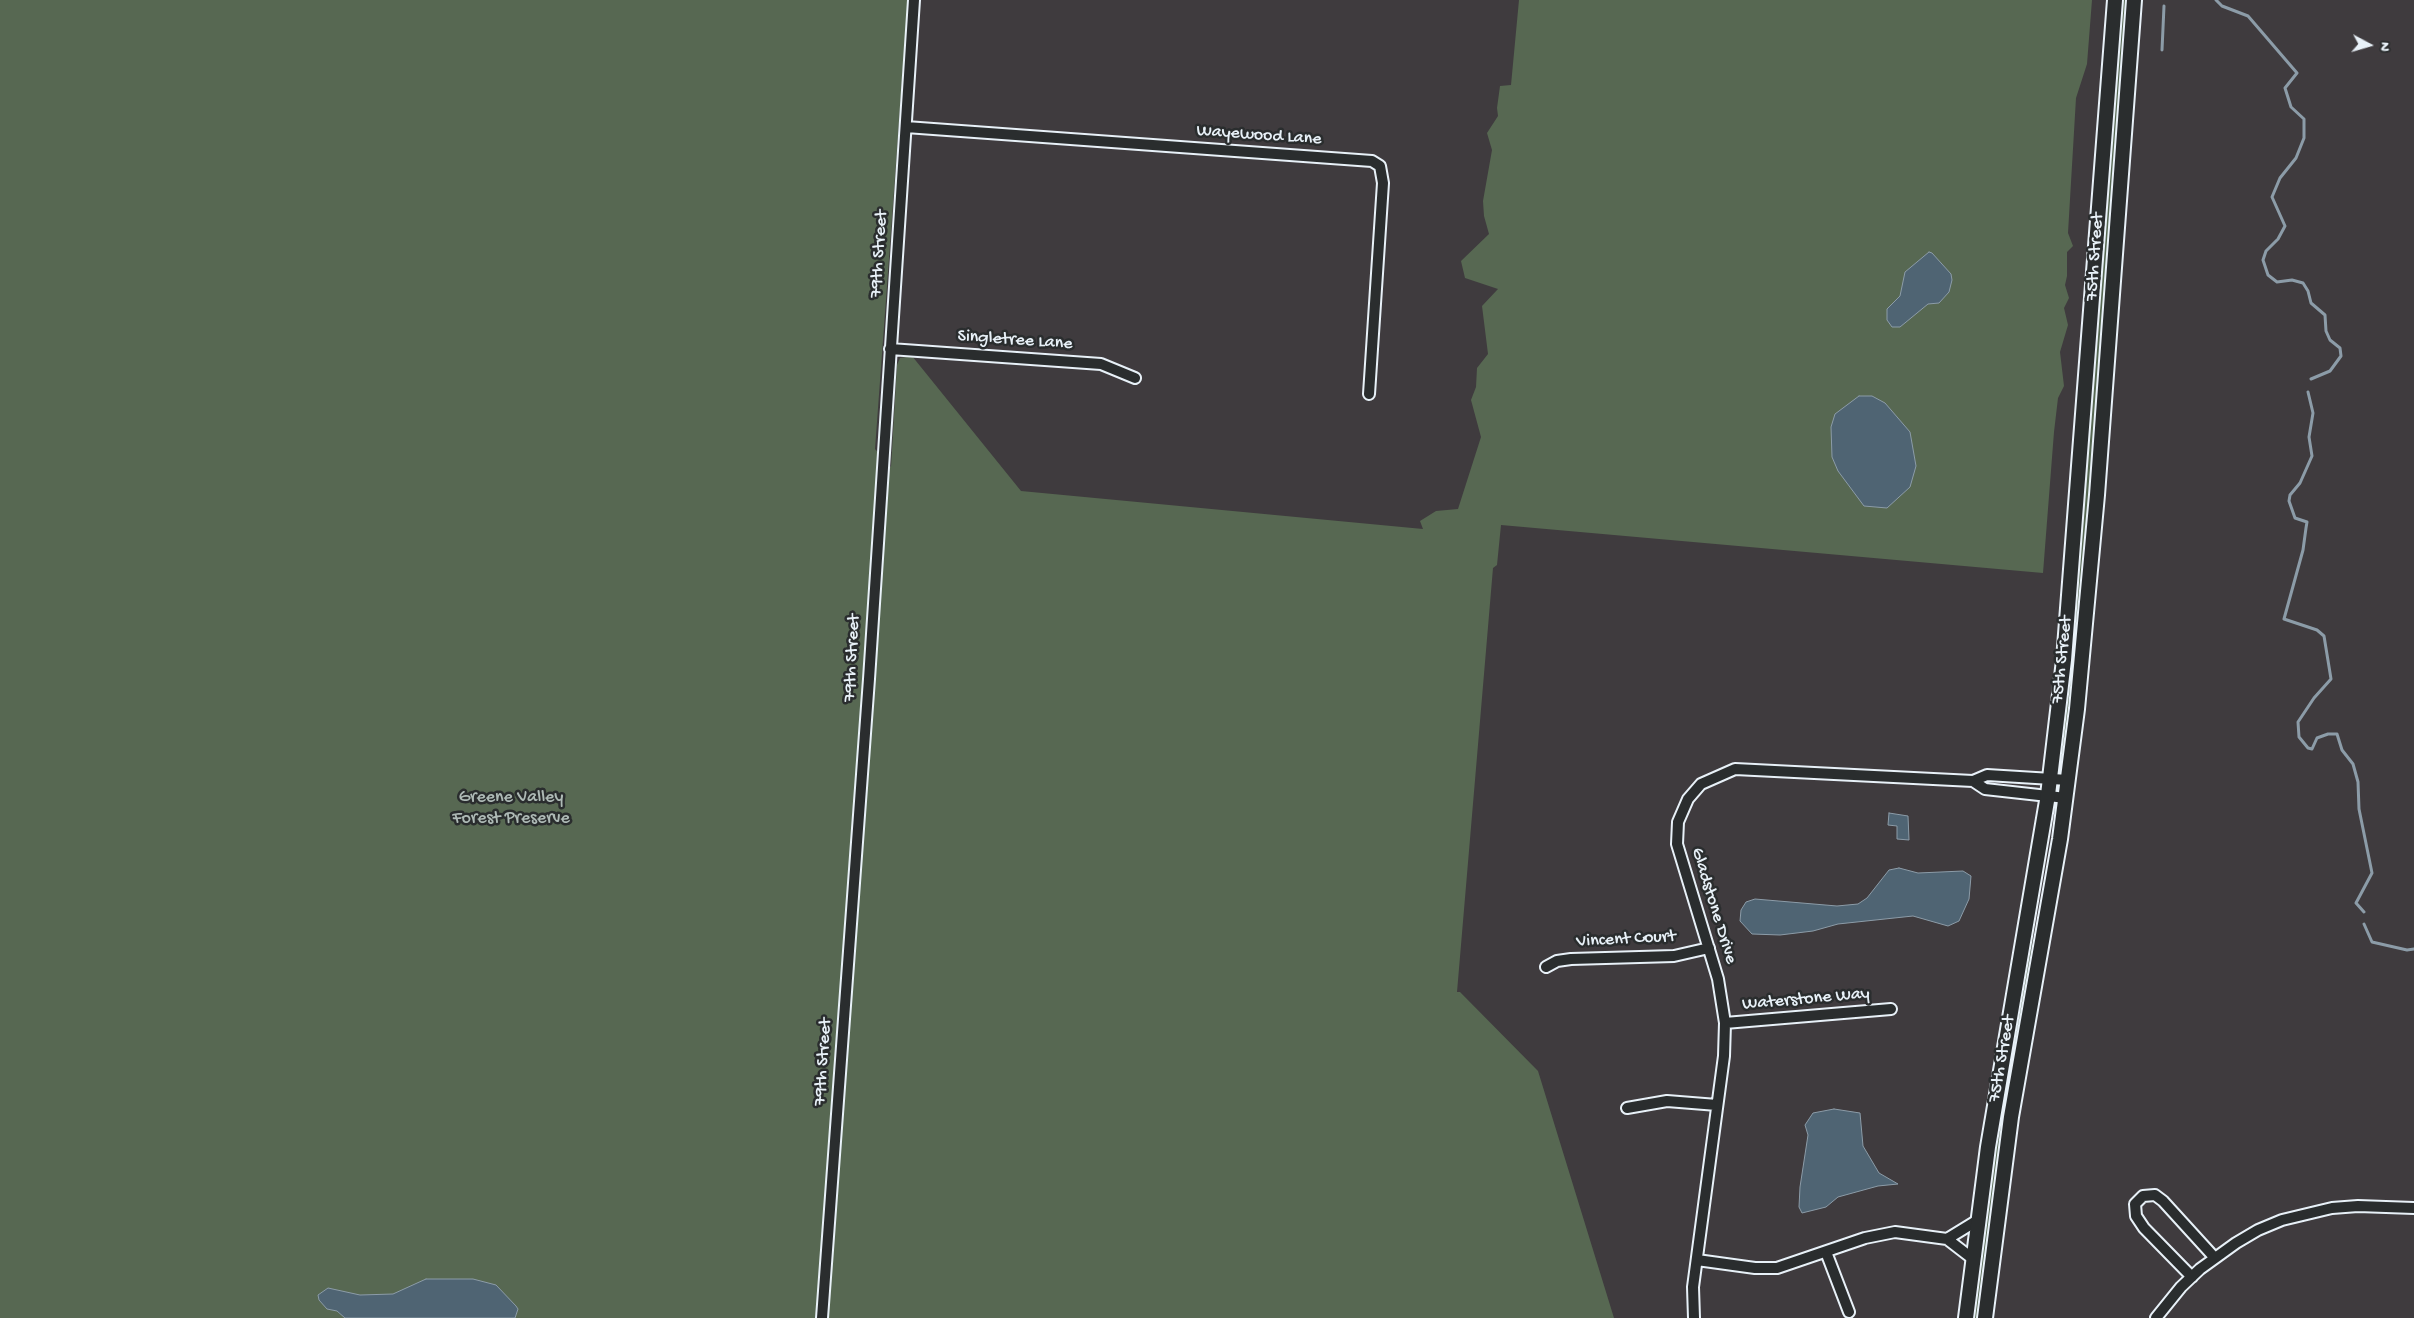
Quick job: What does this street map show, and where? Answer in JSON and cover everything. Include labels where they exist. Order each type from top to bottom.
[{"type":"main road","name":"75th Street","points":[[1966,1318],[1998,1083],[2050,778],[2068,618],[2115,0]]},
{"type":"main road","name":"75th Street","points":[[1985,1318],[2011,1116],[2066,798],[2086,618],[2134,0]]},
{"type":"street","name":"79th Street","points":[[822,1318],[869,679],[914,0]]},
{"type":"street","name":"Wayewood Lane","points":[[906,127],[1372,161],[1380,166],[1383,183],[1369,394]]},
{"type":"street","name":"Singletree Lane","points":[[890,349],[1101,364],[1135,378]]},
{"type":"street","name":"Gladstone Drive","points":[[1694,1318],[1693,1293],[1724,1056],[1724,1023],[1722,998],[1709,948],[1677,844],[1681,812],[1701,784],[1735,768],[1972,781],[1987,774],[2068,780]]},
{"type":"street","name":"Gladstone Drive","points":[[1972,781],[1985,789],[2066,798]]},
{"type":"street","name":"Vincent Court","points":[[1546,967],[1558,961],[1571,959],[1674,956],[1709,948]]},
{"type":"street","name":"Waterstone Way","points":[[1724,1023],[1891,1009]]},
{"type":"street","points":[[1627,1108],[1667,1101],[1717,1105]]},
{"type":"street","points":[[2192,1277],[2144,1228],[2136,1216],[2135,1204],[2143,1196],[2155,1195],[2163,1201],[2214,1257]]},
{"type":"street","points":[[2156,1318],[2181,1287],[2214,1257],[2258,1230],[2307,1213],[2358,1206],[2414,1208]]},
{"type":"street","points":[[1947,1239],[1978,1220]]},
{"type":"street","points":[[1697,1260],[1755,1268],[1777,1268],[1865,1238],[1894,1232],[1947,1239],[1973,1259]]},
{"type":"street","points":[[1826,1252],[1849,1312]]},
{"type":"green space","name":"Greene Valley Forest Preserve","points":[[0,0],[908,0],[875,449],[891,467],[897,365],[900,358],[912,356],[1021,491],[1423,529],[1420,521],[1436,511],[1458,509],[1481,437],[1471,400],[1476,387],[1477,368],[1488,354],[1482,306],[1498,289],[1465,278],[1461,261],[1489,234],[1484,216],[1483,201],[1492,150],[1487,133],[1498,116],[1497,108],[1500,86],[1511,85],[1519,0],[2092,0],[2087,64],[2076,98],[2068,233],[2073,246],[2067,252],[2065,285],[2069,298],[2064,308],[2068,325],[2060,352],[2064,386],[2058,398],[2054,432],[2043,573],[1501,525],[1497,565],[1493,568],[1457,992],[1460,992],[1538,1071],[1614,1318],[0,1318]]},
{"type":"green space","points":[[2121,0],[2127,0],[2083,583],[2070,719],[2063,765],[2059,773],[2077,593]]},
{"type":"green space","points":[[2035,919],[2025,1001],[1998,1165],[1978,1318],[1972,1318],[2004,1088]]},
{"type":"water","points":[[1929,252],[1951,274],[1952,280],[1949,292],[1939,303],[1928,304],[1900,327],[1892,327],[1887,320],[1887,309],[1900,296],[1905,272]]},
{"type":"water","points":[[1859,396],[1872,396],[1885,403],[1910,432],[1916,466],[1910,487],[1887,508],[1864,506],[1838,471],[1832,457],[1831,427],[1835,414]]},
{"type":"water","points":[[1889,813],[1908,816],[1909,840],[1897,839],[1897,826],[1888,825]]},
{"type":"water","points":[[1899,868],[1918,873],[1963,871],[1971,876],[1969,899],[1959,921],[1948,926],[1913,916],[1838,924],[1813,931],[1780,935],[1752,934],[1740,921],[1741,910],[1746,902],[1755,899],[1837,906],[1858,904],[1867,898],[1889,870]]},
{"type":"water","points":[[1834,1109],[1860,1113],[1863,1146],[1879,1173],[1898,1184],[1878,1186],[1838,1197],[1826,1207],[1802,1213],[1799,1207],[1800,1187],[1808,1135],[1805,1125],[1813,1113]]},
{"type":"water","points":[[426,1279],[473,1279],[496,1285],[518,1309],[515,1318],[345,1318],[337,1311],[327,1309],[319,1300],[318,1295],[328,1288],[360,1295],[393,1294]]},
{"type":"waterway","points":[[2216,0],[2222,6],[2248,16],[2297,73],[2285,88],[2291,107],[2304,119],[2304,138],[2296,158],[2280,178],[2272,197],[2285,226],[2278,239],[2266,251],[2263,260],[2268,275],[2277,282],[2292,280],[2303,283],[2308,291],[2311,303],[2325,315],[2326,331],[2330,340],[2340,348],[2341,356],[2330,371],[2311,379]]},
{"type":"waterway","points":[[2162,50],[2164,6]]},
{"type":"waterway","points":[[2308,392],[2313,413],[2309,437],[2312,456],[2300,483],[2290,495],[2289,501],[2295,518],[2307,522],[2303,550],[2284,619],[2317,630],[2324,636],[2331,679],[2314,698],[2298,722],[2299,737],[2308,748],[2312,749],[2317,738],[2328,734],[2337,734],[2342,750],[2353,764],[2358,782],[2359,809],[2372,873],[2356,903],[2364,912]]},
{"type":"waterway","points":[[2364,924],[2372,942],[2407,950],[2414,949]]}]
